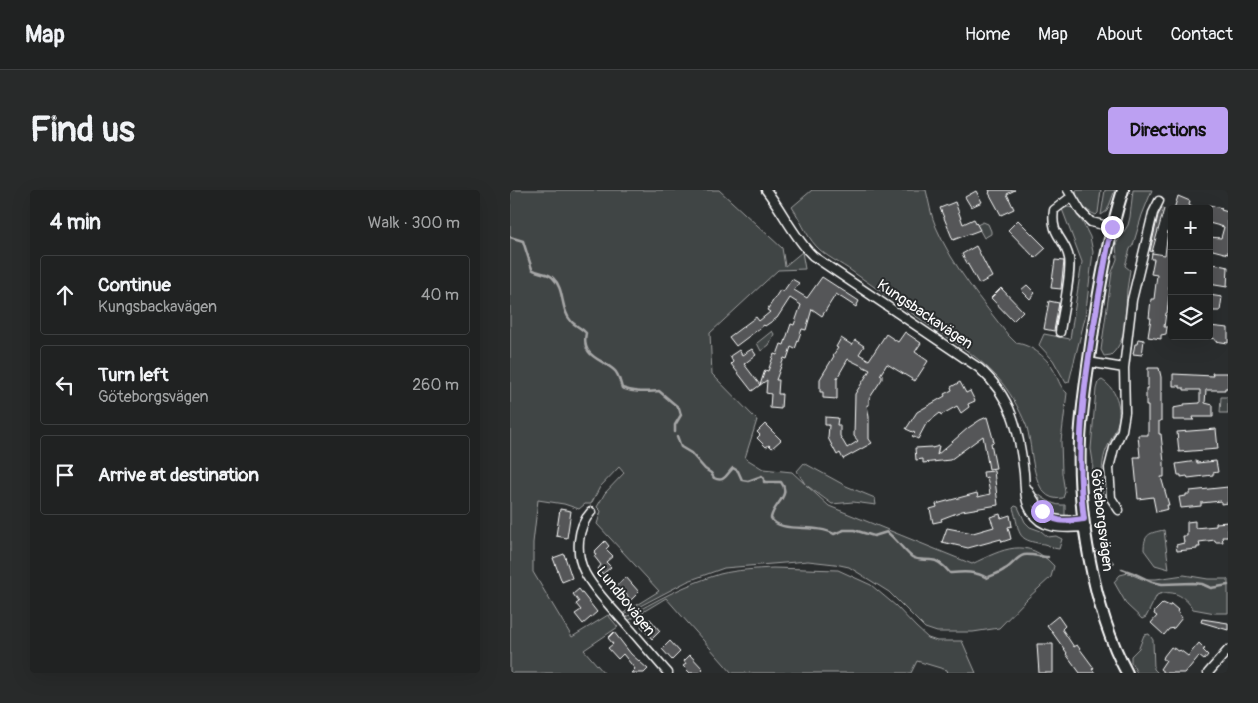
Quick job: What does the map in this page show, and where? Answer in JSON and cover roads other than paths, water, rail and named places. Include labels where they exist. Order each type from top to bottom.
[{"type":"street","name":"Kungsbackavägen","points":[[766,190],[801,242],[813,256],[959,353],[990,378],[1004,396],[1012,411],[1019,440],[1026,486],[1026,500],[1031,511],[1048,526],[1059,528],[1085,523]]},
{"type":"street","name":"Göteborgsvägen","points":[[1123,190],[1106,253],[1088,362],[1080,441],[1080,464],[1085,523],[1102,611],[1111,640],[1127,673]]},
{"type":"street","points":[[1060,332],[1070,264],[1067,253],[1055,232],[1052,221],[1054,210],[1069,193],[1081,212],[1091,222],[1112,227]]},
{"type":"street","points":[[1119,510],[1111,498],[1109,468],[1114,448],[1122,430],[1125,412],[1124,368],[1132,300],[1153,213],[1159,201]]},
{"type":"street","points":[[1088,362],[1124,368]]},
{"type":"street","name":"Lundbovägen","points":[[592,512],[584,522],[578,543],[579,556],[584,572],[606,602],[668,673]]},
{"type":"street","points":[[1208,673],[1228,650]]},
{"type":"waterway","points":[[510,237],[523,241],[532,269],[551,276],[557,283],[565,311],[573,323],[586,333],[585,341],[589,352],[616,372],[622,388],[645,392],[659,391],[679,408],[681,415],[675,425],[675,432]]},
{"type":"waterway","points":[[677,436],[681,447],[691,453],[714,478],[723,479],[733,468],[738,471],[742,480],[748,481],[762,476],[764,482],[781,482],[784,487],[783,496],[772,513],[771,518],[775,523],[782,526],[818,529],[834,534],[844,530],[854,530],[874,536],[887,532],[909,555],[915,558],[934,560],[950,573],[974,573],[987,578],[1003,570],[1024,555],[1048,557]]},
{"type":"waterway","points":[[1097,552],[1113,563]]},
{"type":"waterway","points":[[1122,569],[1152,582],[1162,584],[1193,583],[1211,588],[1228,585]]}]
